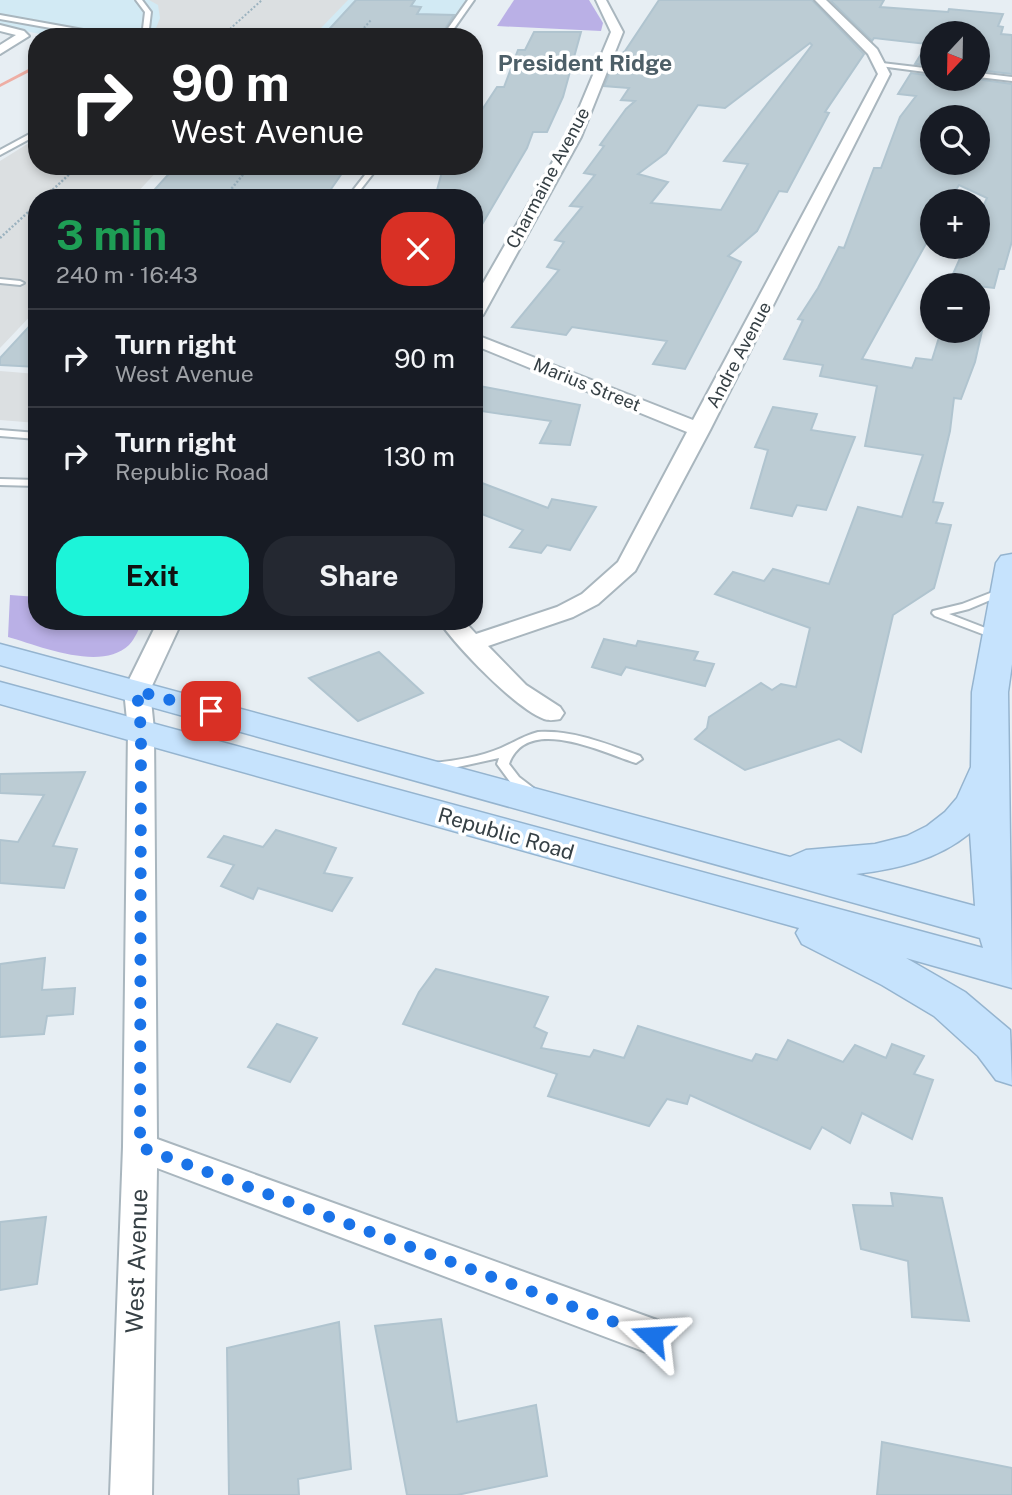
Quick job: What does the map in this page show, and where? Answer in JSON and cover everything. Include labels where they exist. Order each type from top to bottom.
[{"type":"main road","points":[[1009,576],[990,692],[987,769],[1012,972]]},
{"type":"main road","name":"Republic Road","points":[[6,655],[545,803],[1012,972]]},
{"type":"main road","name":"Republic Road","points":[[0,693],[770,886],[1005,930]]},
{"type":"main road","points":[[770,886],[849,862],[894,854],[936,839],[972,805],[987,769]]},
{"type":"main road","points":[[770,886],[970,1017],[1012,1067]]},
{"type":"street","name":"Charmaine Avenue","points":[[483,299],[574,137],[617,32],[601,0]]},
{"type":"street","points":[[820,0],[873,52],[881,65]]},
{"type":"street","points":[[0,28],[23,34],[21,38],[0,50]]},
{"type":"street","name":"Andre Avenue","points":[[472,643],[565,612],[590,599],[610,584],[627,566],[882,79],[884,74],[881,65]]},
{"type":"street","name":"Marius Street","points":[[483,343],[700,430]]},
{"type":"street","points":[[137,691],[166,630]]},
{"type":"street","points":[[460,630],[517,690],[551,712]]},
{"type":"street","name":"West Avenue","points":[[131,1495],[140,1147],[141,730],[137,691]]},
{"type":"street","points":[[140,1147],[652,1336]]},
{"type":"lane","points":[[139,0],[148,12],[146,28]]},
{"type":"lane","points":[[451,28],[471,0]]},
{"type":"lane","points":[[0,17],[61,28]]},
{"type":"lane","points":[[881,65],[920,70]]},
{"type":"lane","points":[[990,76],[1012,79]]},
{"type":"lane","points":[[0,153],[28,137]]},
{"type":"lane","points":[[357,189],[369,175]]},
{"type":"lane","points":[[0,281],[20,283]]},
{"type":"lane","points":[[0,433],[28,435]]},
{"type":"lane","points":[[0,482],[28,483]]},
{"type":"lane","points":[[998,636],[937,613],[965,607],[1009,576]]},
{"type":"lane","points":[[417,769],[456,764],[508,750],[524,740],[553,736],[586,741],[636,760]]},
{"type":"lane","points":[[508,750],[503,764],[516,780],[545,803]]},
{"type":"path","points":[[231,28],[262,0]]},
{"type":"path","points":[[364,28],[371,20]]},
{"type":"path","points":[[54,189],[68,175]]},
{"type":"path","points":[[232,189],[243,175]]},
{"type":"path","points":[[0,238],[28,212]]},
{"type":"shaded area","points":[[0,0],[476,0],[456,28],[28,28],[28,32],[0,26]]},
{"type":"shaded area","points":[[149,0],[348,0],[321,28],[156,28],[160,18],[158,5]]},
{"type":"shaded area","points":[[514,0],[589,0],[603,23],[601,31],[497,26]]},
{"type":"shaded area","points":[[28,144],[28,175],[154,175],[140,189],[28,189],[28,318],[0,348],[0,161]]},
{"type":"shaded area","points":[[0,371],[28,373],[28,422],[0,420]]},
{"type":"shaded area","points":[[10,595],[28,596],[28,630],[138,630],[131,643],[117,653],[87,657],[53,651],[8,637]]},
{"type":"building","points":[[356,0],[415,0],[411,6],[421,7],[417,14],[454,15],[446,28],[330,28]]},
{"type":"building","points":[[659,0],[812,0],[864,54],[825,112],[829,113],[787,192],[779,191],[757,231],[728,256],[741,262],[685,369],[653,364],[667,341],[572,327],[566,335],[512,327],[559,270],[547,267],[564,242],[555,240],[582,207],[570,206],[595,175],[584,173],[604,146],[600,145],[635,101],[621,100],[629,88],[604,86],[615,59],[625,51]],"holes":[[[810,43],[812,45],[724,161],[748,164],[721,210],[651,203],[668,182],[638,174],[666,153],[698,105],[725,108]]]},
{"type":"building","points":[[830,0],[884,0],[880,7],[1003,14],[998,26],[1003,27],[1001,34],[1012,35],[1012,74],[990,71],[990,21],[920,21],[920,43],[874,38],[872,41]]},
{"type":"building","points":[[534,32],[581,32],[563,97],[547,132],[533,132],[527,148],[483,223],[483,189],[437,189],[441,175],[483,175],[483,108],[497,87],[504,87],[518,50],[525,50]]},
{"type":"building","points":[[911,73],[920,74],[920,91],[990,91],[990,81],[1012,84],[1012,241],[1004,269],[999,269],[994,288],[990,288],[990,273],[953,273],[960,259],[990,259],[990,189],[968,189],[959,185],[956,189],[920,189],[920,254],[862,359],[912,368],[916,358],[932,360],[937,343],[979,343],[961,399],[954,398],[950,431],[933,502],[943,503],[936,523],[951,525],[934,588],[893,615],[861,752],[839,739],[745,770],[695,739],[707,728],[709,717],[761,683],[772,690],[781,684],[796,687],[810,628],[715,594],[733,572],[764,581],[773,569],[829,584],[858,507],[902,517],[923,455],[865,446],[877,386],[820,376],[823,365],[784,359],[803,320],[798,319],[839,247],[844,248],[874,168],[881,168],[900,117],[916,96],[898,94]]},
{"type":"building","points":[[168,175],[341,175],[331,189],[155,189]]},
{"type":"building","points":[[28,328],[28,367],[0,365],[0,358]]},
{"type":"building","points":[[483,387],[580,405],[570,445],[540,443],[551,421],[483,411]]},
{"type":"building","points":[[773,407],[817,414],[811,430],[855,437],[826,510],[797,505],[792,516],[751,508],[768,450],[755,447]]},
{"type":"building","points":[[483,483],[548,508],[552,499],[596,507],[570,550],[547,545],[541,553],[510,547],[523,530],[483,514]]},
{"type":"building","points":[[604,639],[636,646],[638,641],[698,652],[694,660],[714,664],[705,686],[626,667],[621,675],[592,667]]},
{"type":"building","points":[[379,652],[423,693],[358,721],[309,678]]},
{"type":"building","points":[[85,772],[53,846],[77,849],[64,888],[0,883],[0,840],[18,842],[44,795],[0,793],[0,774]]},
{"type":"building","points":[[276,830],[336,848],[324,873],[352,878],[332,911],[258,888],[253,899],[221,886],[234,865],[208,857],[224,836],[263,847]]},
{"type":"building","points":[[45,958],[42,990],[75,988],[73,1014],[47,1016],[44,1034],[0,1037],[0,964]]},
{"type":"building","points":[[436,969],[548,997],[534,1027],[547,1033],[541,1048],[590,1057],[594,1050],[624,1058],[638,1026],[752,1061],[756,1054],[777,1060],[788,1040],[843,1062],[855,1045],[886,1058],[892,1044],[924,1056],[914,1074],[933,1080],[912,1139],[862,1113],[850,1143],[822,1127],[810,1149],[690,1095],[687,1104],[667,1099],[649,1126],[548,1096],[557,1074],[403,1024],[419,992]]},
{"type":"building","points":[[277,1024],[317,1038],[290,1082],[248,1067]]},
{"type":"building","points":[[891,1193],[942,1198],[969,1321],[912,1317],[908,1261],[861,1249],[853,1205],[893,1206]]},
{"type":"building","points":[[46,1217],[37,1284],[0,1290],[0,1222]]},
{"type":"building","points":[[441,1319],[457,1422],[536,1405],[547,1476],[457,1495],[407,1495],[375,1326]]},
{"type":"building","points":[[339,1322],[351,1469],[298,1479],[299,1495],[229,1495],[227,1348]]},
{"type":"building","points":[[882,1442],[1012,1468],[1012,1495],[877,1495]]},
{"type":"waterway","points":[[0,86],[28,71]]},
{"type":"district","name":"President Ridge","points":[[585,63]]},
{"type":"route","points":[[211,711],[137,691],[141,730],[140,1147],[652,1336]]}]
